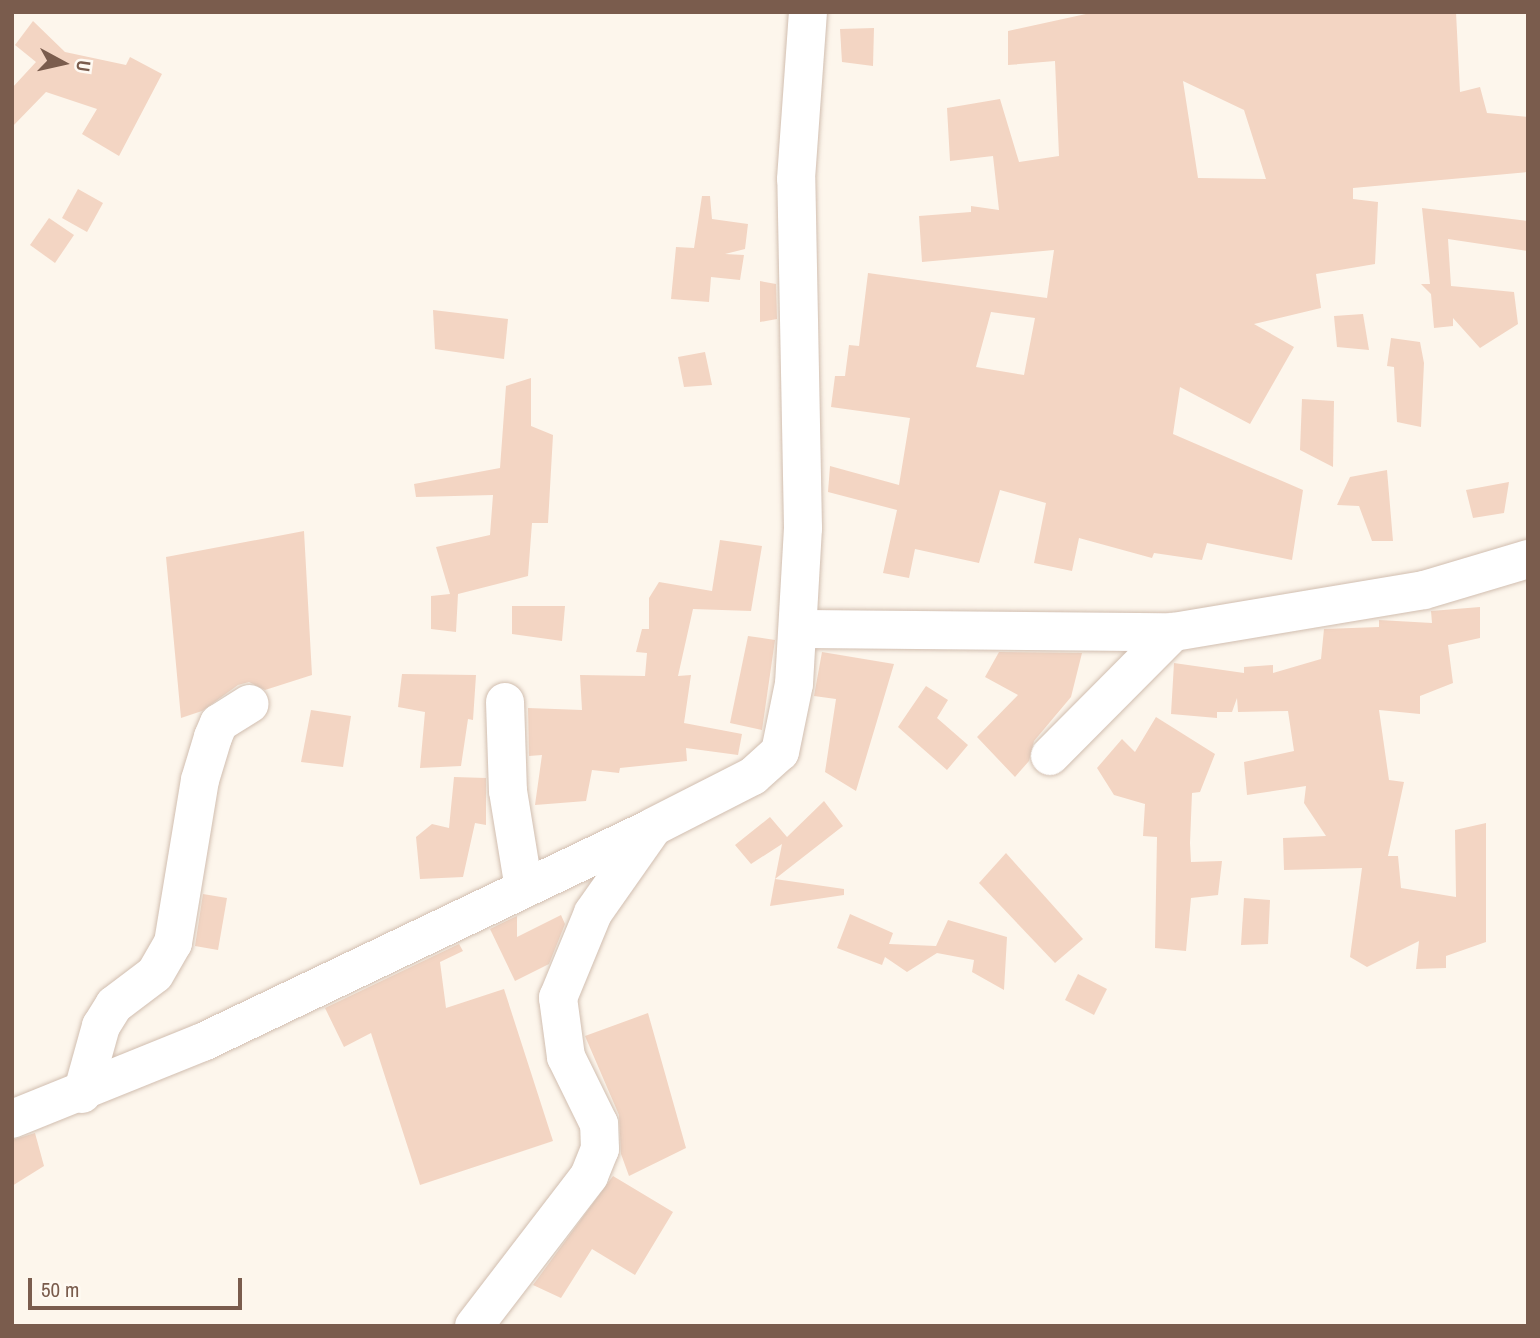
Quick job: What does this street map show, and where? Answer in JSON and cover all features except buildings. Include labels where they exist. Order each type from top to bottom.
[{"type":"street","points":[[12,1119],[82,1094],[524,889],[753,776],[780,752],[789,724],[798,629],[803,391],[796,179],[808,12]]},
{"type":"street","points":[[798,629],[1173,632],[1424,590],[1528,559]]},
{"type":"street","points":[[1050,755],[1173,632]]},
{"type":"street","points":[[505,702],[508,791],[524,889]]},
{"type":"street","points":[[82,1094],[101,1026],[114,1005],[155,974],[173,943],[200,780],[213,737],[219,723],[249,704]]},
{"type":"street","points":[[474,1326],[589,1176],[600,1149],[599,1124],[566,1057],[558,998],[593,913],[653,827]]}]
